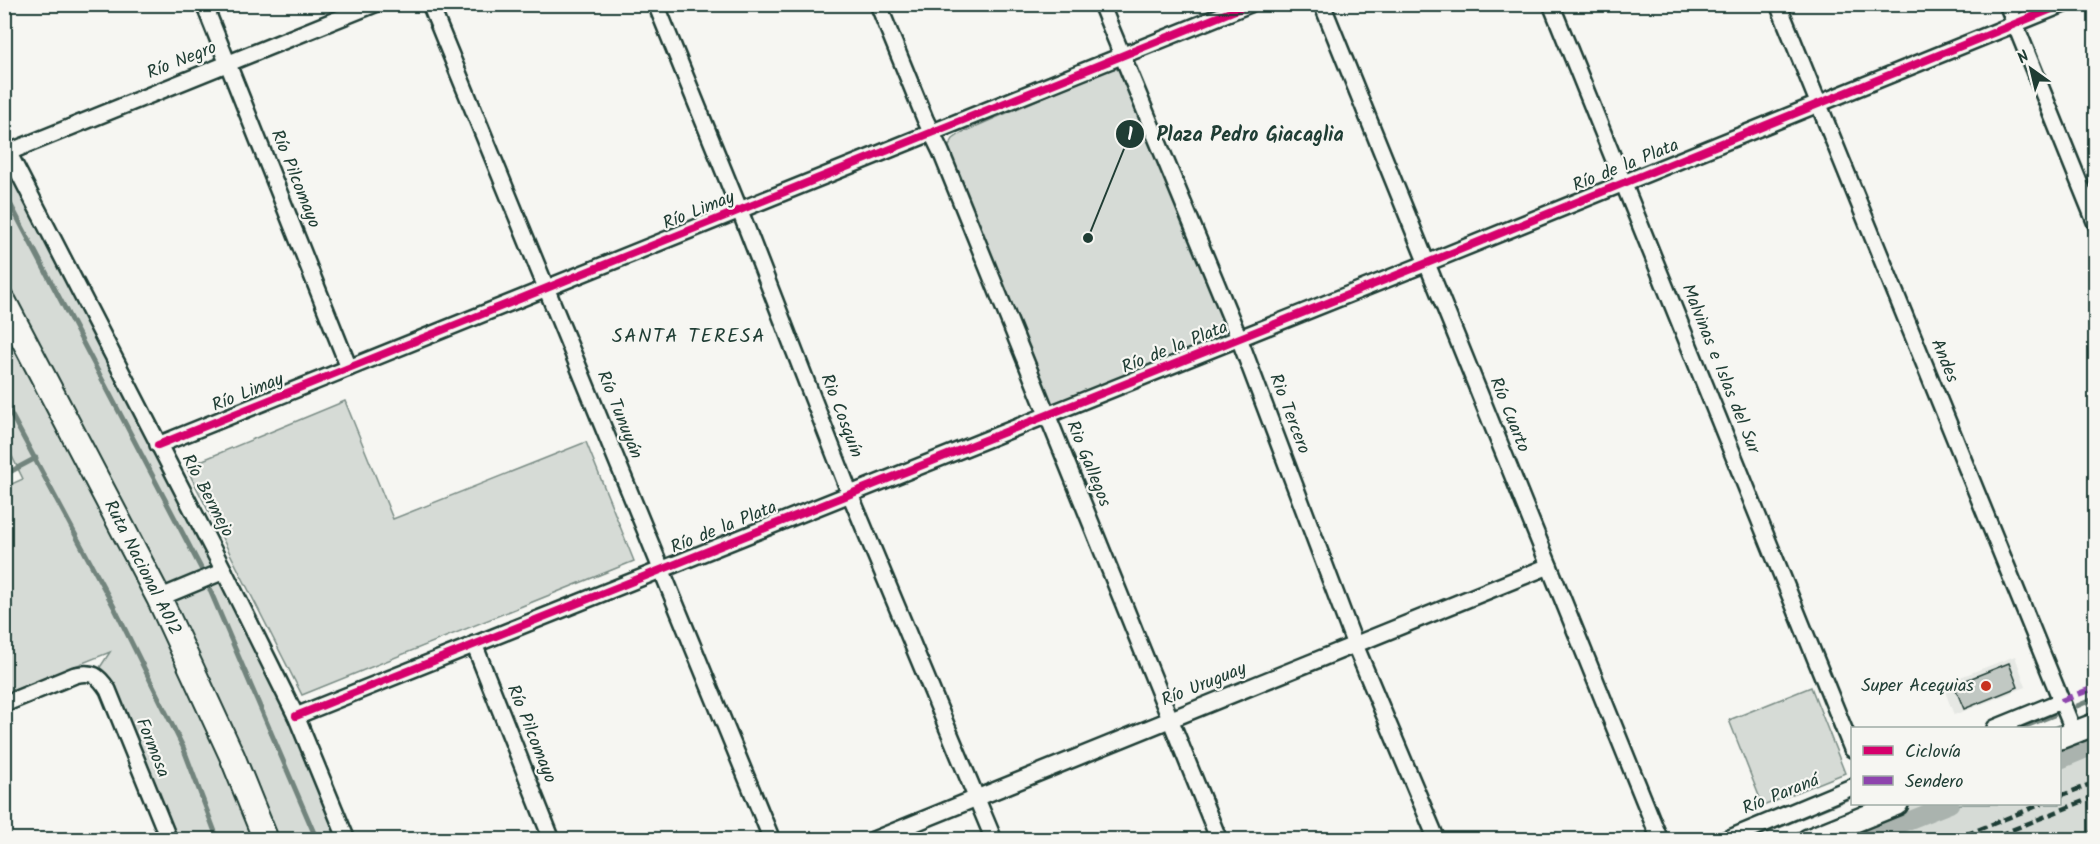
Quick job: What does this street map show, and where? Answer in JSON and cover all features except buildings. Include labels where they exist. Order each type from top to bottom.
[{"type":"highway","name":"Ruta Nacional A012","points":[[4,302],[159,598],[231,756],[266,840]]},
{"type":"main road","points":[[2067,735],[2096,724]]},
{"type":"main road","points":[[1808,840],[1883,806]]},
{"type":"street","name":"Río Pilcomayo","points":[[204,4],[349,368]]},
{"type":"street","name":"Río Negro","points":[[6,150],[375,4]]},
{"type":"street","name":"Río Tunuyán","points":[[430,4],[772,840]]},
{"type":"street","name":"Rio Cosquín","points":[[656,4],[740,210],[850,494],[994,840]]},
{"type":"street","name":"Rio Gallegos","points":[[878,4],[941,152],[1219,840]]},
{"type":"street","name":"Rio Tercero","points":[[1101,4],[1239,338],[1355,645],[1437,840]]},
{"type":"street","name":"Río Limay","points":[[158,445],[1250,4]]},
{"type":"street","name":"Río Cuarto","points":[[1322,4],[1660,840]]},
{"type":"street","name":"Malvinas e Islas del Sur","points":[[1551,4],[1851,747]]},
{"type":"street","name":"Andes","points":[[1778,4],[2061,701],[2067,735]]},
{"type":"street","points":[[2007,4],[2096,224]]},
{"type":"street","name":"Río de la Plata","points":[[296,716],[1426,263],[2064,4]]},
{"type":"street","name":"Río Bermejo","points":[[6,150],[224,571],[296,716],[347,840]]},
{"type":"street","name":"Río Uruguay","points":[[873,840],[1549,566]]},
{"type":"street","points":[[159,598],[224,571]]},
{"type":"street","name":"Río Pilcomayo","points":[[474,644],[552,840]]},
{"type":"street","name":"Formosa","points":[[4,704],[75,675],[86,673],[102,680],[169,840]]},
{"type":"street","points":[[2000,727],[2061,701]]},
{"type":"street","name":"Río Paraná","points":[[1725,840],[1851,787]]},
{"type":"shaded area","points":[[1111,68],[1121,70],[1228,329],[1225,338],[1057,407],[1050,405],[1044,394],[948,148],[953,139],[963,132]]},
{"type":"shaded area","points":[[4,144],[158,445],[347,839],[169,839],[95,675],[110,652],[5,694],[5,487],[23,479],[5,442]]},
{"type":"shaded area","points":[[345,401],[393,519],[586,442],[634,561],[302,695],[186,467]]},
{"type":"shaded area","points":[[2015,656],[2026,687],[1954,715],[1942,684]]},
{"type":"shaded area","points":[[1811,687],[1845,773],[1763,806],[1729,720]]},
{"type":"shaded area","points":[[2095,724],[2095,839],[1808,840],[1895,805],[2061,805],[2061,738]]},
{"type":"waterway","points":[[4,192],[203,572]]},
{"type":"waterway","points":[[4,401],[114,607],[183,747],[218,840]]},
{"type":"waterway","points":[[4,475],[36,458]]},
{"type":"waterway","points":[[210,590],[317,840]]},
{"type":"waterway","points":[[2077,706],[2096,698]]},
{"type":"waterway","points":[[2024,727],[2054,715]]},
{"type":"waterway","points":[[2061,760],[2096,745]]},
{"type":"waterway","points":[[1752,837],[1851,796]]},
{"type":"waterway","points":[[1860,840],[1948,805]]},
{"type":"waterway","points":[[2091,840],[2096,837]]},
{"type":"railway","points":[[2061,796],[2096,782]]},
{"type":"railway","points":[[1987,840],[2096,796]]},
{"type":"railway","points":[[1953,840],[2040,805]]},
{"type":"marked path","points":[[2061,701],[2096,687]]},
{"type":"cycle path","points":[[158,445],[1250,4]]},
{"type":"cycle path","points":[[296,716],[1427,263],[2064,4]]},
{"type":"place","name":"Plaza Pedro Giacaglia","points":[[1088,238]]},
{"type":"place","name":"Super Acequias","points":[[1986,686]]},
{"type":"district","name":"SANTA TERESA","points":[[689,337]]}]
